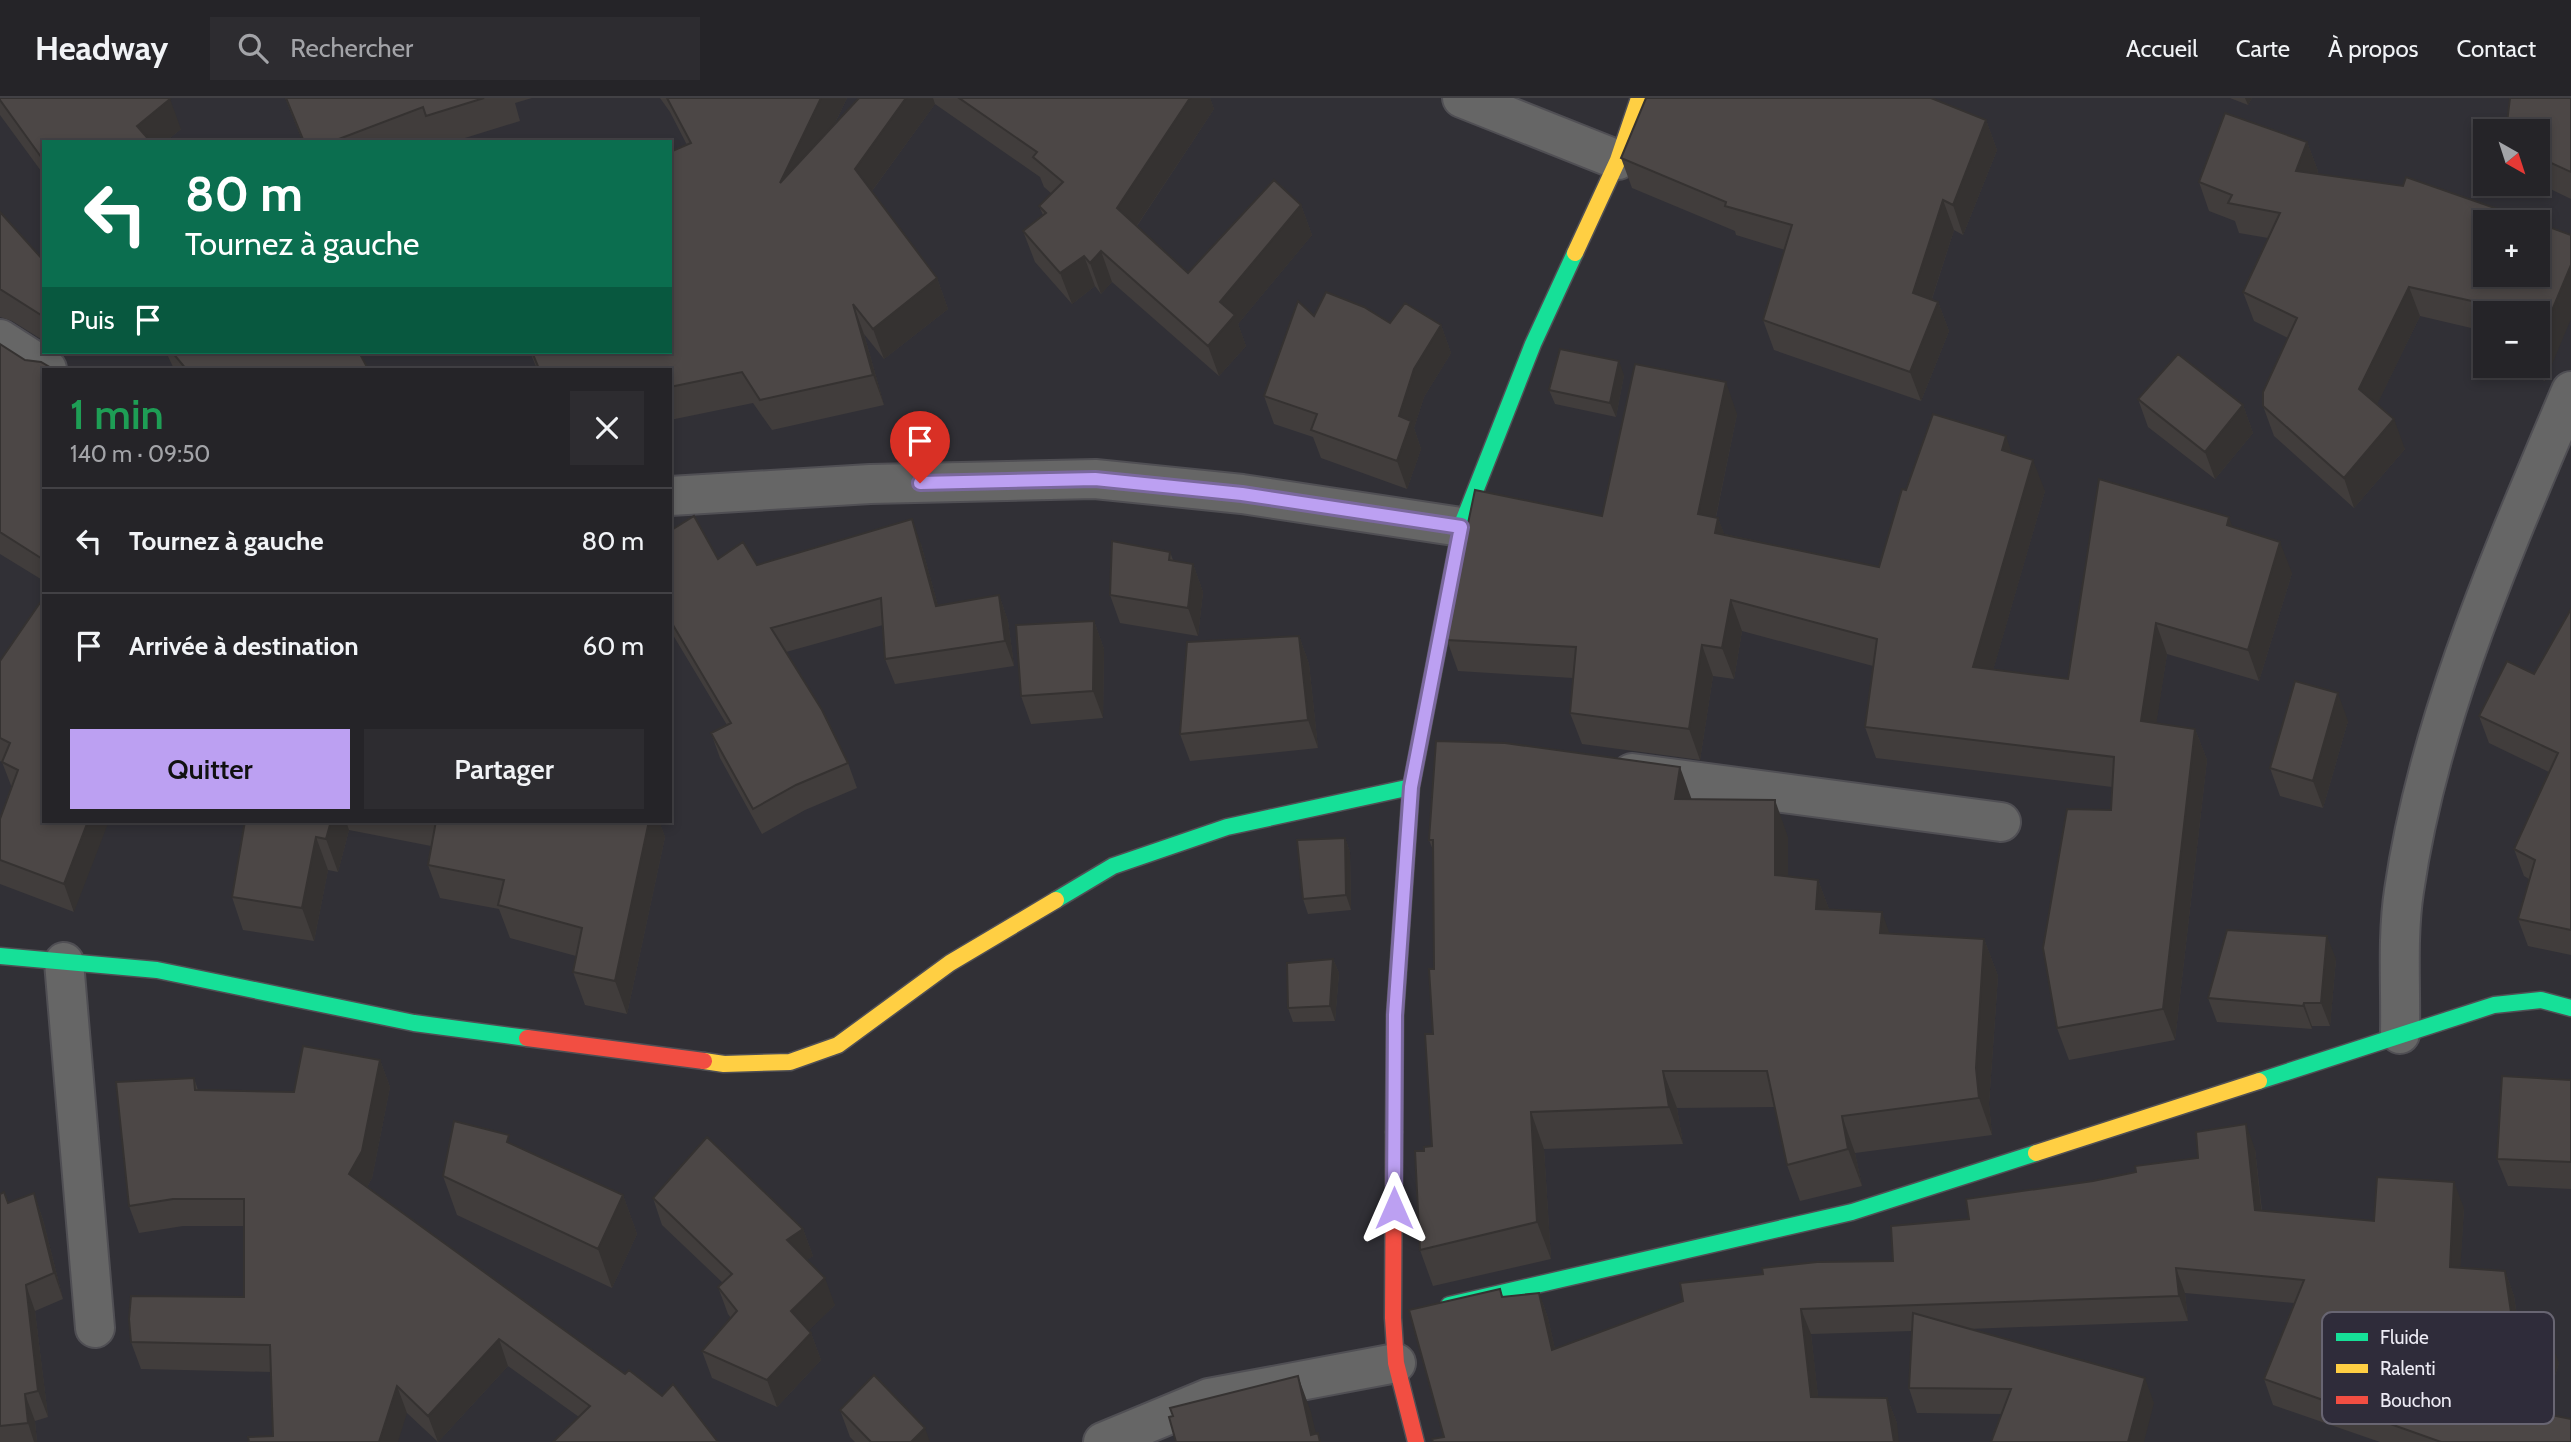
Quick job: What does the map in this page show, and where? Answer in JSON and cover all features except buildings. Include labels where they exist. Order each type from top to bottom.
[{"type":"street","points":[[1462,98],[1618,160]]},
{"type":"street","points":[[1416,1442],[1396,1363],[1399,1317],[1395,1015],[1411,787],[1461,527],[1532,344],[1618,160],[1639,98]]},
{"type":"street","points":[[0,339],[45,368]]},
{"type":"street","points":[[2400,1034],[2403,894],[2422,793],[2458,675],[2526,496],[2571,391]]},
{"type":"street","points":[[672,496],[870,484],[1095,479],[1242,494],[1461,527]]},
{"type":"street","points":[[1419,745],[1458,750]]},
{"type":"street","points":[[1602,768],[2001,821]]},
{"type":"street","points":[[0,956],[157,970],[427,1025],[724,1063],[790,1062],[838,1045],[950,963],[1113,866],[1227,827],[1411,787]]},
{"type":"street","points":[[64,962],[95,1328]]},
{"type":"street","points":[[1432,1309],[1852,1212],[2494,1005],[2541,1000],[2571,1008]]},
{"type":"street","points":[[1103,1442],[1209,1398],[1396,1363]]},
{"type":"traffic: fast","points":[[1394,1132],[1395,1015],[1411,787],[1461,527],[1533,344],[1575,253]]},
{"type":"traffic: fast","points":[[1056,900],[1113,866],[1227,827],[1411,787]]},
{"type":"traffic: fast","points":[[0,956],[157,970],[414,1023],[527,1038]]},
{"type":"traffic: fast","points":[[2259,1081],[2494,1005],[2541,1000],[2571,1008]]},
{"type":"traffic: fast","points":[[1449,1305],[1852,1212],[2036,1153]]},
{"type":"traffic: slow","points":[[1575,253],[1618,160],[1639,98]]},
{"type":"traffic: slow","points":[[704,1061],[724,1064],[790,1062],[838,1045],[950,963],[1056,900]]},
{"type":"traffic: slow","points":[[2036,1153],[2259,1081]]},
{"type":"traffic: jam","points":[[527,1038],[704,1061]]},
{"type":"traffic: jam","points":[[1394,1132],[1393,1318],[1396,1363],[1416,1442]]},
{"type":"route","points":[[920,483],[1095,479],[1242,494],[1461,527],[1411,787],[1395,1015],[1394,1208]]}]
